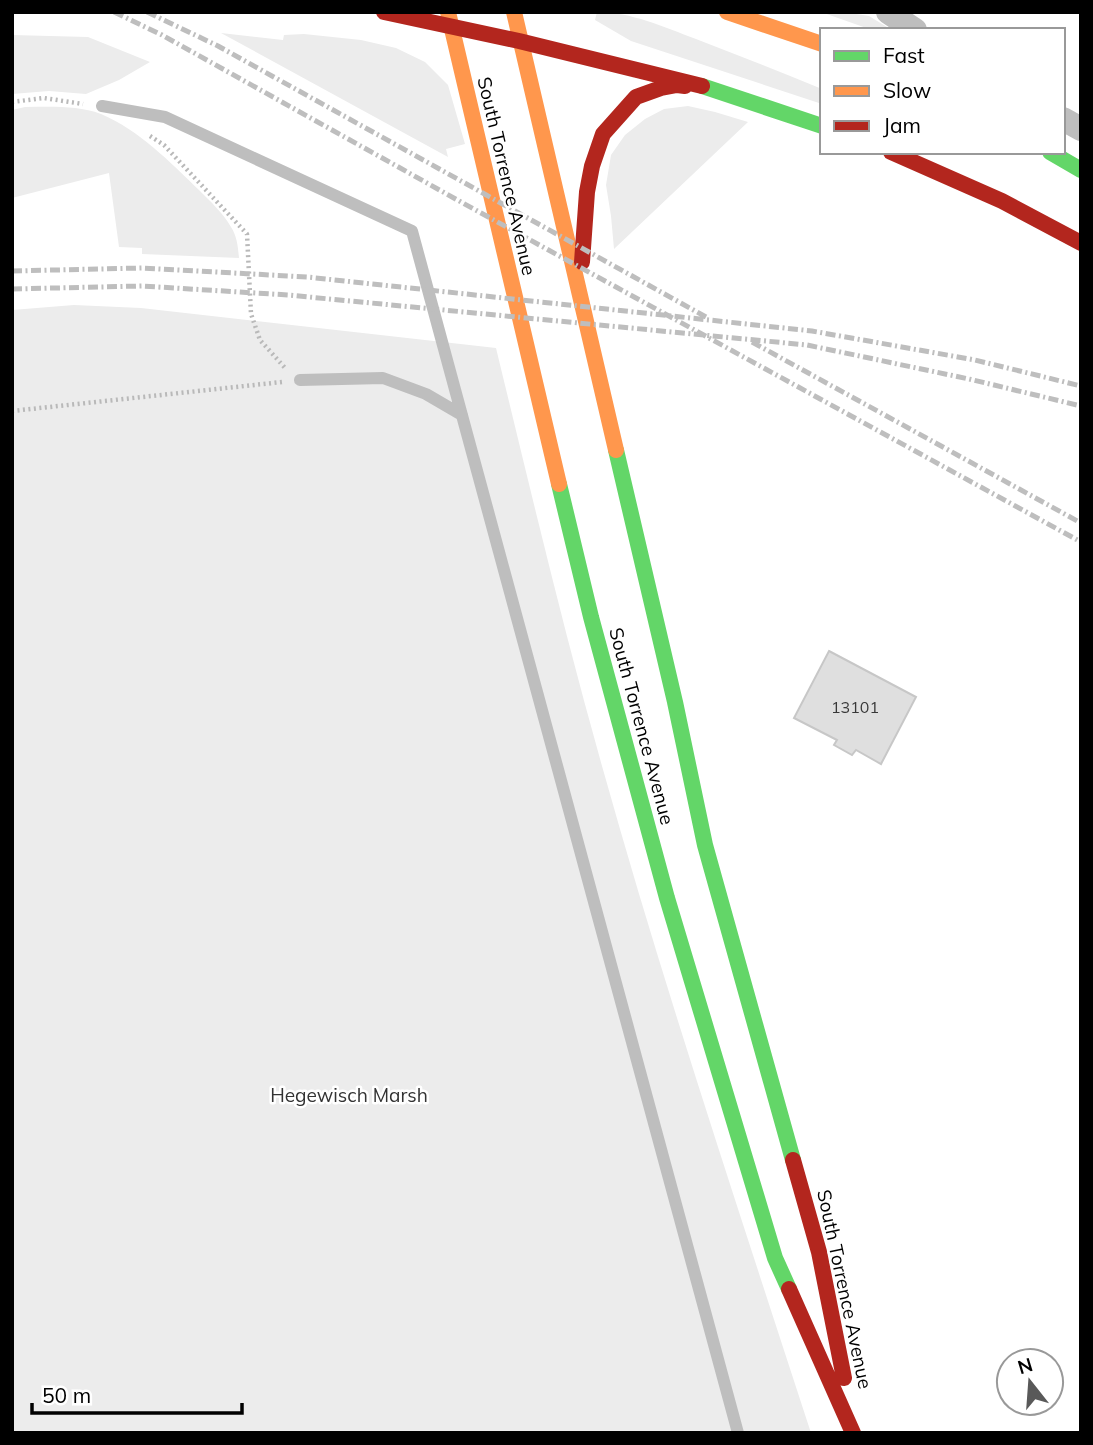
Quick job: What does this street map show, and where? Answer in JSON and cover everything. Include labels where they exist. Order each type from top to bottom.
[{"type":"main road","points":[[384,12],[449,19],[519,41],[706,87],[820,125]]},
{"type":"main road","name":"South Torrence Avenue","points":[[514,12],[675,702],[705,845],[819,1252],[854,1433]]},
{"type":"main road","points":[[727,12],[820,43]]},
{"type":"main road","name":"South Torrence Avenue","points":[[449,19],[591,617],[667,898],[775,1258],[854,1433]]},
{"type":"main road","points":[[580,297],[587,192],[603,134],[636,97],[677,85],[706,87]]},
{"type":"main road","points":[[896,154],[1002,201],[1081,243]]},
{"type":"main road","points":[[1053,154],[1081,170]]},
{"type":"street","points":[[888,12],[912,28]]},
{"type":"street","points":[[1065,120],[1081,129]]},
{"type":"lane","points":[[102,106],[165,117],[412,230],[738,1433]]},
{"type":"lane","points":[[300,380],[383,378],[426,394],[462,415]]},
{"type":"path","points":[[12,102],[44,99],[102,106]]},
{"type":"path","points":[[144,132],[164,145],[247,234],[251,314],[260,340],[288,372],[300,380]]},
{"type":"path","points":[[12,411],[300,380]]},
{"type":"green space","points":[[597,12],[610,13],[660,25],[820,88],[820,103],[631,41],[595,20]]},
{"type":"green space","points":[[821,12],[869,16],[889,28],[866,28]]},
{"type":"green space","points":[[221,33],[283,40],[284,35],[304,34],[361,40],[396,48],[425,62],[448,85],[465,144],[446,149],[448,157]]},
{"type":"green space","points":[[12,35],[88,37],[150,62],[119,80],[86,94],[49,91],[12,94]]},
{"type":"green space","points":[[688,106],[748,122],[614,249],[606,185],[611,155],[625,135],[645,119],[664,109]]},
{"type":"green space","points":[[25,107],[63,107],[92,111],[115,121],[141,138],[220,212],[235,234],[239,258],[142,254],[142,248],[119,247],[109,173],[12,198],[12,110]]},
{"type":"green space","name":"Hegewisch Marsh","points":[[74,305],[141,308],[496,348],[547,558],[626,850],[703,1101],[811,1433],[12,1433],[12,310]]},
{"type":"building","points":[[829,651],[916,697],[881,764],[856,750],[852,755],[834,745],[837,740],[794,718]]},
{"type":"railway","points":[[114,12],[162,35],[1081,542]]},
{"type":"railway","points":[[147,12],[218,46],[706,317]]},
{"type":"railway","points":[[12,271],[142,268],[307,277],[812,331],[975,360],[1081,386]]},
{"type":"railway","points":[[12,289],[142,286],[288,295],[807,345],[1081,406]]},
{"type":"railway","points":[[752,342],[1081,523]]},
{"type":"traffic: fast","points":[[702,86],[820,125]]},
{"type":"traffic: fast","points":[[1053,154],[1081,170]]},
{"type":"traffic: fast","points":[[616,450],[675,702],[705,845],[793,1160]]},
{"type":"traffic: fast","points":[[559,484],[591,617],[667,898],[775,1258],[789,1289]]},
{"type":"traffic: slow","points":[[448,12],[559,484]]},
{"type":"traffic: slow","points":[[514,12],[616,450]]},
{"type":"traffic: slow","points":[[727,12],[820,43]]},
{"type":"traffic: jam","points":[[384,12],[519,41],[702,86]]},
{"type":"traffic: jam","points":[[582,262],[587,192],[603,134],[636,97],[661,88],[685,86]]},
{"type":"traffic: jam","points":[[896,154],[1002,201],[1081,243]]},
{"type":"traffic: jam","points":[[793,1160],[819,1252],[844,1378]]},
{"type":"traffic: jam","points":[[789,1289],[853,1433]]}]
